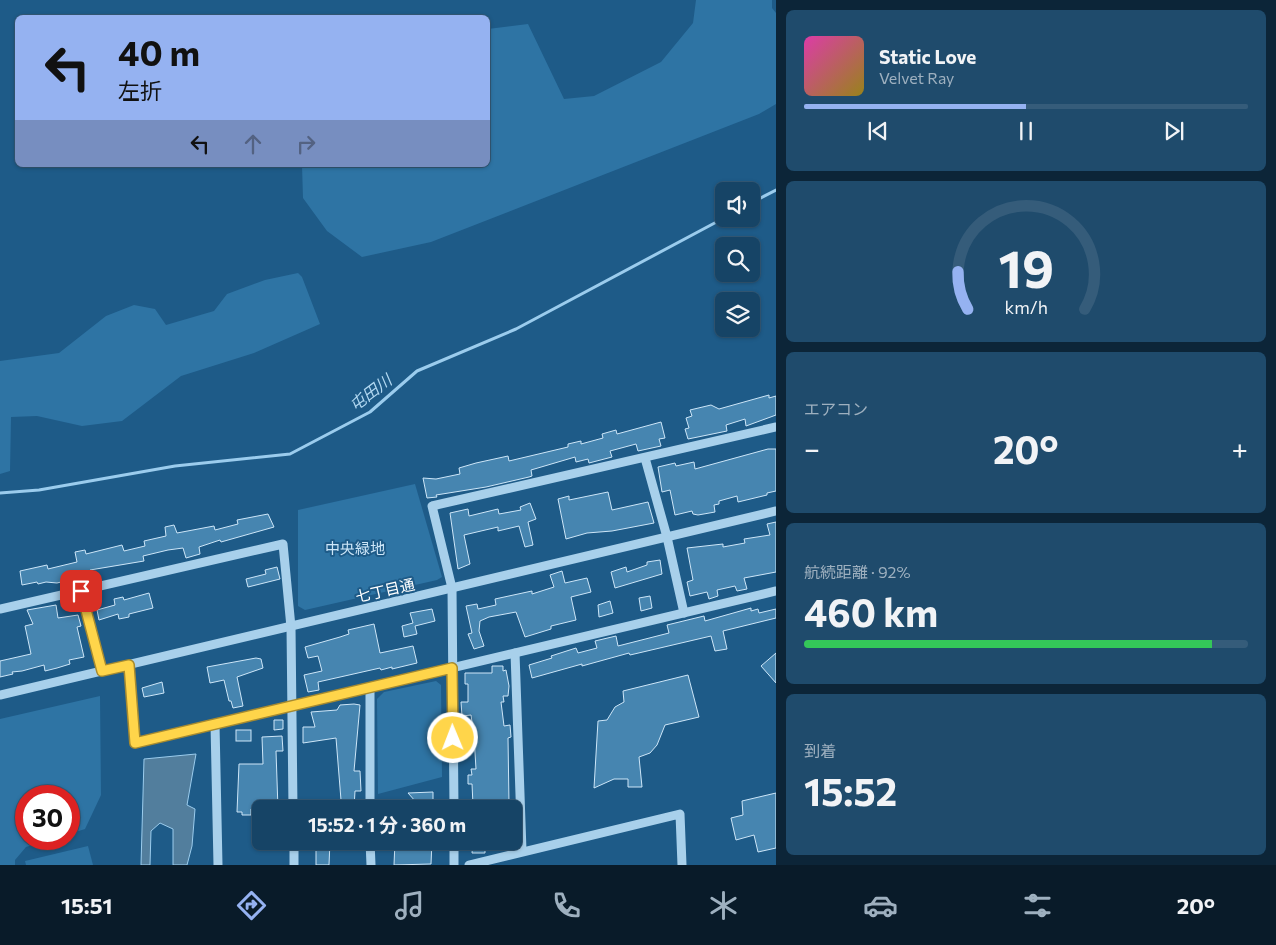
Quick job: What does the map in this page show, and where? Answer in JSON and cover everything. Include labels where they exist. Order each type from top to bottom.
[{"type":"street","points":[[454,800],[452,588],[432,506],[776,427]]},
{"type":"street","points":[[645,458],[667,537],[684,613]]},
{"type":"street","name":"七丁目通","points":[[0,695],[776,511]]},
{"type":"street","points":[[0,609],[283,544],[291,626],[293,800]]},
{"type":"street","points":[[81,591],[102,671]]},
{"type":"street","points":[[129,665],[135,743],[776,591]]},
{"type":"street","points":[[515,653],[522,851]]},
{"type":"street","points":[[370,688],[370,800]]},
{"type":"street","points":[[215,724],[218,865]]},
{"type":"street","points":[[469,865],[680,814],[682,865]]},
{"type":"street","points":[[294,850],[294,865]]},
{"type":"street","points":[[370,850],[371,865]]},
{"type":"street","points":[[454,850],[454,865]]},
{"type":"green space","points":[[696,0],[772,0],[772,8],[776,13],[776,104],[759,114],[431,242],[362,257],[327,231],[303,198],[302,167],[490,167],[490,29],[528,24],[564,99],[594,96],[661,62],[693,23]]},
{"type":"green space","points":[[298,273],[302,277],[320,324],[254,353],[181,376],[122,421],[82,426],[37,416],[11,417],[10,471],[0,474],[0,361],[59,353],[106,316],[134,305],[155,309],[166,325],[214,311],[227,294],[265,280]]},
{"type":"green space","name":"中央緑地","points":[[415,484],[442,577],[437,580],[305,610],[298,606],[298,510]]},
{"type":"green space","points":[[436,681],[441,685],[442,777],[378,794],[377,699],[384,692]]},
{"type":"green space","points":[[100,696],[101,795],[85,829],[80,831],[80,785],[15,785],[15,850],[23,850],[15,860],[15,865],[0,865],[0,719]]},
{"type":"green space","points":[[88,846],[93,865],[26,865],[25,861],[71,850],[80,850],[80,848]]},
{"type":"shaded area","points":[[196,754],[187,805],[195,809],[192,846],[187,865],[173,865],[173,829],[160,823],[151,831],[150,865],[141,865],[144,759]]},
{"type":"building","points":[[769,395],[769,398],[776,396],[776,415],[746,426],[745,419],[726,425],[727,431],[688,439],[685,429],[689,428],[686,418],[692,416],[690,410],[711,405],[719,409]]},
{"type":"building","points":[[661,422],[665,438],[659,439],[661,446],[638,451],[636,444],[610,451],[612,457],[589,463],[588,459],[576,462],[575,457],[531,470],[532,476],[529,477],[427,498],[423,478],[436,479],[460,474],[459,468],[476,463],[508,456],[509,461],[568,447],[568,444],[581,441],[581,444],[603,438],[602,434],[616,430],[617,434]]},
{"type":"building","points":[[768,449],[776,449],[776,491],[767,493],[767,495],[738,502],[737,496],[719,501],[719,504],[714,505],[715,512],[698,515],[693,514],[692,511],[675,515],[670,490],[662,492],[658,467],[675,463],[676,466],[694,462],[695,469]]},
{"type":"building","points":[[608,492],[612,510],[648,502],[654,523],[612,531],[587,533],[566,539],[558,499],[569,496],[569,500]]},
{"type":"building","points":[[530,503],[536,519],[528,522],[533,545],[525,547],[519,526],[498,531],[498,527],[464,535],[470,564],[458,569],[450,513],[468,509],[469,516],[498,509],[499,514],[521,510],[520,507]]},
{"type":"building","points":[[268,514],[274,527],[199,547],[200,554],[186,558],[183,548],[168,550],[143,556],[144,561],[90,570],[91,575],[81,577],[80,573],[68,576],[69,580],[57,583],[46,582],[38,584],[37,582],[22,585],[20,571],[47,565],[48,569],[77,562],[75,552],[85,550],[86,554],[122,545],[124,551],[145,546],[144,541],[166,536],[165,527],[174,525],[177,533],[214,526],[215,530],[238,524],[237,520]]},
{"type":"building","points":[[776,522],[776,572],[744,578],[747,589],[737,591],[735,586],[717,590],[718,596],[709,599],[707,592],[690,596],[687,582],[693,580],[687,548],[723,544],[723,547],[745,543],[744,539],[770,535],[767,524]]},
{"type":"building","points":[[660,560],[662,574],[615,588],[611,572],[626,567],[627,572],[647,565],[647,562]]},
{"type":"building","points":[[277,567],[280,579],[248,587],[246,579],[266,574],[265,570]]},
{"type":"building","points":[[562,571],[565,583],[587,578],[591,592],[571,597],[576,620],[551,626],[551,629],[525,637],[516,612],[489,617],[480,621],[479,631],[484,646],[474,649],[468,634],[472,633],[466,606],[477,604],[478,609],[496,605],[495,599],[532,591],[532,594],[554,587],[550,575]]},
{"type":"building","points":[[149,593],[153,608],[129,614],[129,617],[119,619],[118,614],[99,620],[97,610],[115,605],[114,599],[123,597],[124,600]]},
{"type":"building","points":[[650,596],[652,608],[641,611],[639,598]]},
{"type":"building","points":[[610,601],[613,613],[599,617],[598,605]]},
{"type":"building","points":[[56,605],[58,618],[78,615],[81,626],[77,627],[84,657],[69,660],[70,664],[45,671],[44,665],[12,672],[13,674],[0,677],[0,661],[31,654],[25,626],[33,624],[27,610]]},
{"type":"building","points":[[751,608],[751,611],[758,609],[759,613],[776,609],[776,618],[723,631],[727,649],[715,651],[711,636],[630,655],[629,653],[582,666],[582,664],[532,678],[529,665],[576,648],[578,653],[597,648],[595,641],[616,636],[618,646],[669,633],[667,625],[704,616],[705,621]]},
{"type":"building","points":[[432,609],[435,621],[415,626],[417,634],[404,637],[402,626],[413,623],[410,613]]},
{"type":"building","points":[[374,624],[380,653],[413,646],[417,663],[392,669],[392,667],[381,670],[380,668],[318,682],[319,690],[308,692],[304,675],[322,671],[318,656],[308,658],[305,647],[349,634],[348,630]]},
{"type":"building","points":[[776,653],[776,683],[761,666]]},
{"type":"building","points":[[256,658],[261,659],[263,668],[237,677],[243,706],[233,708],[231,701],[229,701],[224,680],[210,683],[207,667]]},
{"type":"building","points":[[492,666],[503,666],[503,671],[506,670],[509,686],[508,696],[503,696],[504,702],[501,702],[504,726],[510,725],[511,737],[508,738],[509,800],[473,800],[472,784],[468,784],[468,775],[472,775],[471,769],[476,769],[474,736],[471,715],[462,716],[461,702],[468,702],[468,684],[465,684],[465,673],[492,673]]},
{"type":"building","points":[[688,675],[699,717],[665,725],[657,745],[650,753],[639,757],[642,787],[628,787],[628,779],[614,779],[594,788],[598,721],[607,720],[615,707],[624,702],[623,691]]},
{"type":"building","points":[[162,682],[164,693],[144,697],[142,688]]},
{"type":"building","points":[[340,705],[360,705],[354,771],[360,771],[361,791],[355,791],[354,800],[341,800],[336,738],[303,743],[303,727],[315,727],[311,712],[337,710]]},
{"type":"building","points":[[274,720],[283,720],[283,729],[274,730]]},
{"type":"building","points":[[236,730],[251,730],[251,741],[236,741]]},
{"type":"building","points":[[282,736],[283,751],[276,751],[278,800],[252,800],[251,815],[242,815],[242,812],[237,812],[239,764],[263,764],[262,737]]},
{"type":"building","points":[[433,792],[433,800],[414,800],[408,793]]},
{"type":"building","points":[[776,793],[776,848],[758,852],[754,835],[736,840],[731,818],[743,815],[742,801]]},
{"type":"building","points":[[316,850],[330,850],[329,865],[316,865]]},
{"type":"building","points":[[395,850],[432,850],[431,864],[394,865]]},
{"type":"building","points":[[472,850],[485,850],[485,853],[472,853]]},
{"type":"waterway","name":"屯田川","points":[[760,198],[776,190]]},
{"type":"waterway","name":"屯田川","points":[[0,493],[39,490],[175,466],[290,454],[370,412],[417,371],[516,329],[715,223]]},
{"type":"route","points":[[81,591],[102,671],[129,665],[135,743],[452,668],[453,738]]}]
